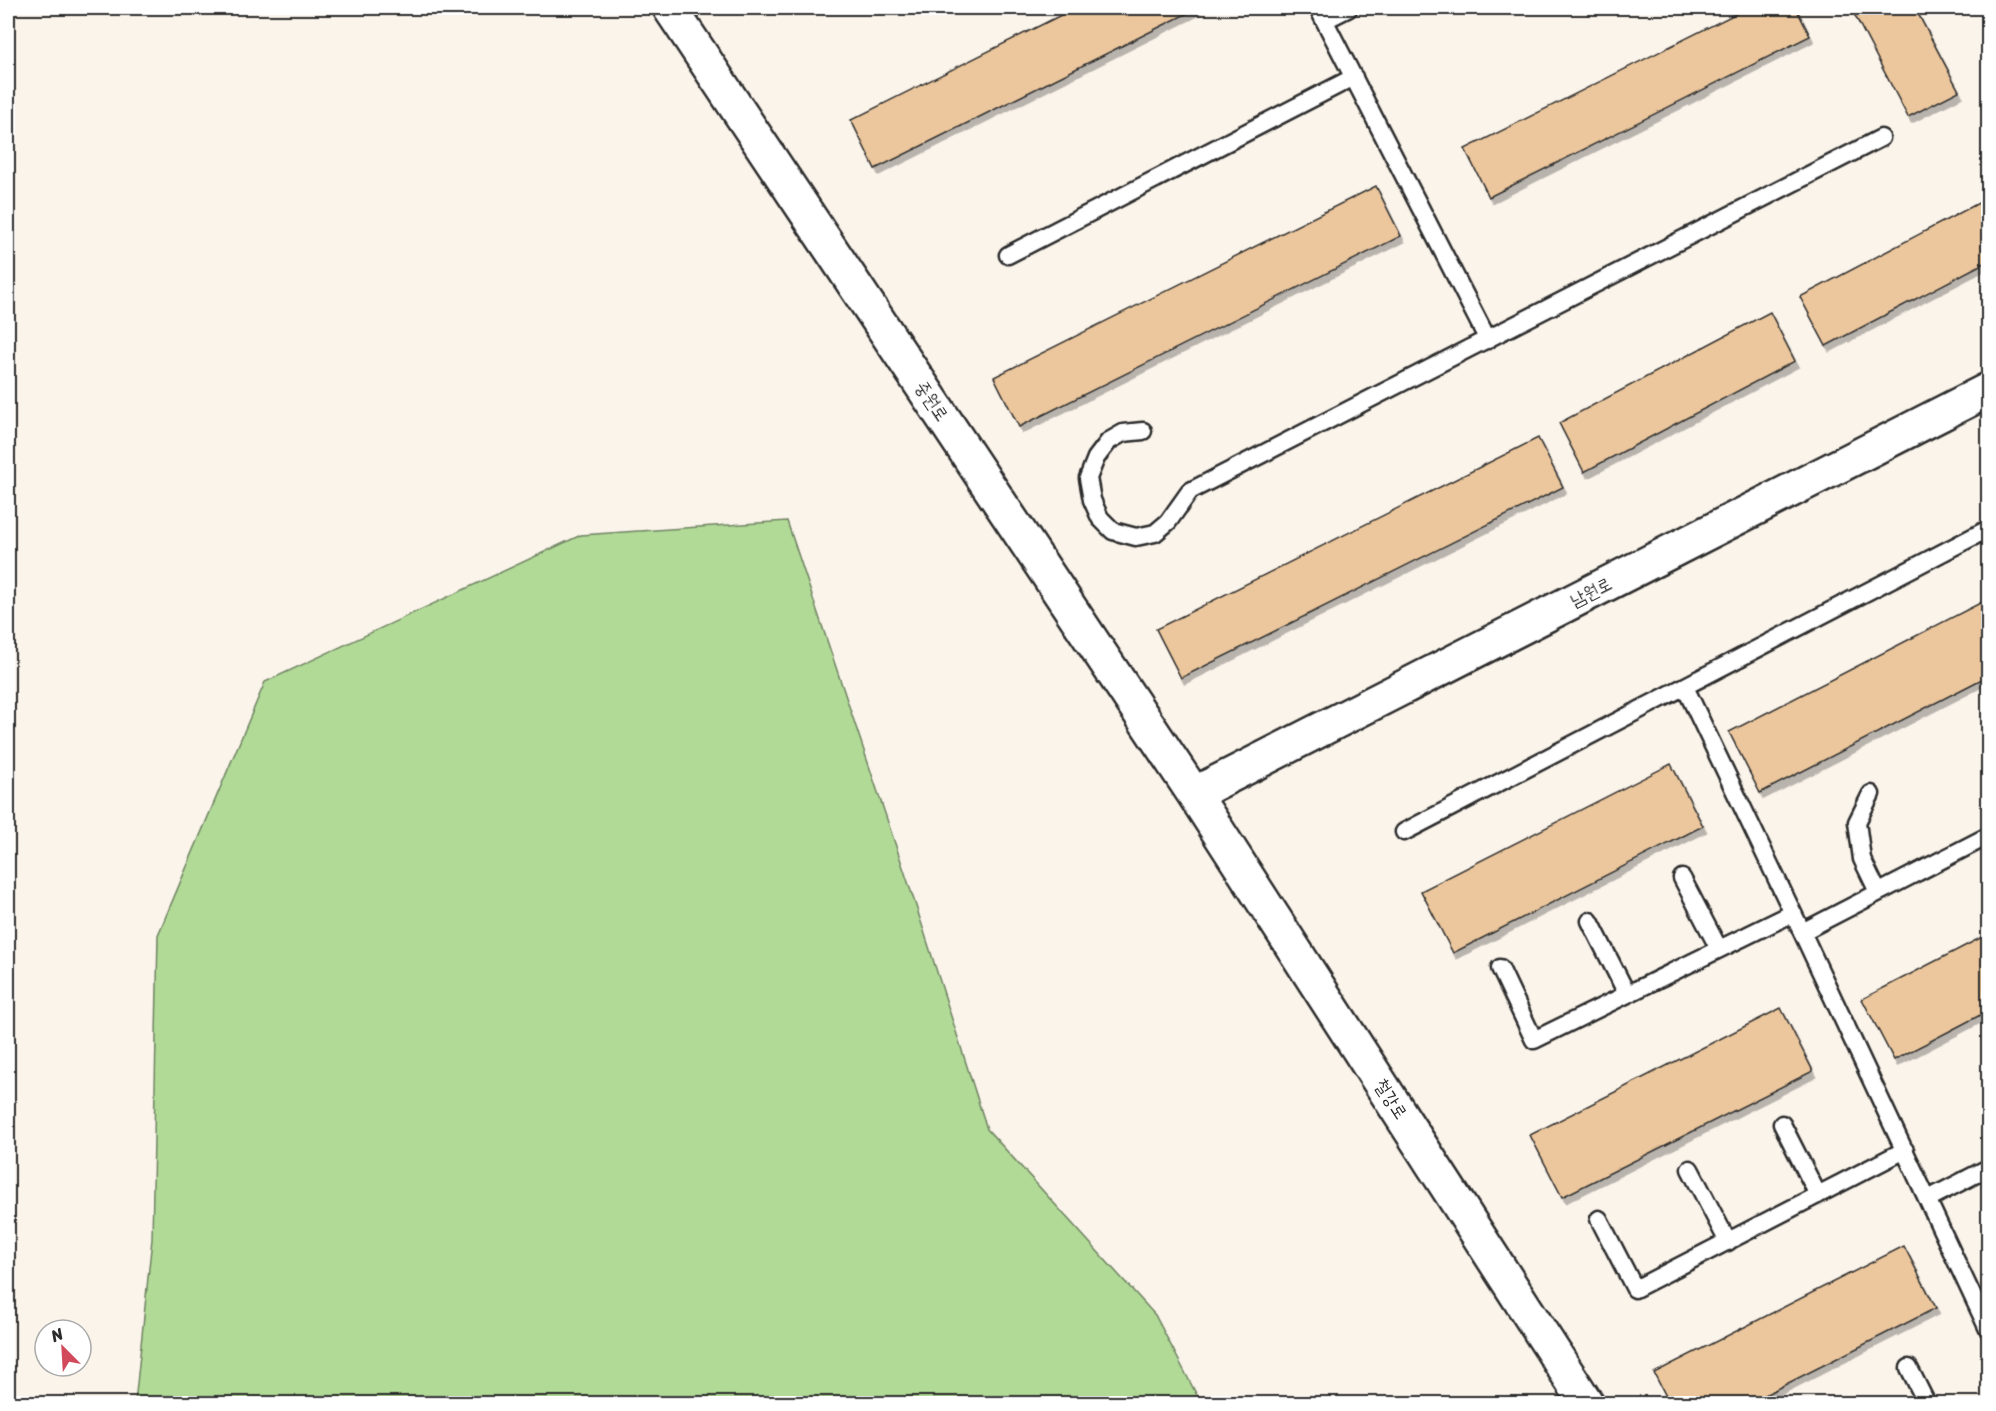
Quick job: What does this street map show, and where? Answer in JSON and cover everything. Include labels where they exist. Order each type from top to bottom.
[{"type":"street","name":"중원로","points":[[670,8],[1194,794]]},
{"type":"street","name":"남원로","points":[[1194,794],[1989,390]]},
{"type":"street","name":"철강로","points":[[1194,794],[1587,1404]]},
{"type":"lane","points":[[1349,8],[1322,14],[1488,340]]},
{"type":"lane","points":[[1008,255],[1354,78]]},
{"type":"lane","points":[[1143,431],[1123,433],[1110,441],[1096,458],[1088,478],[1092,500],[1100,518],[1113,531],[1136,537],[1155,533],[1168,522],[1190,491],[1881,138]]},
{"type":"lane","points":[[1404,832],[1989,529]]},
{"type":"lane","points":[[1685,687],[1989,1329]]},
{"type":"lane","points":[[1871,794],[1857,822],[1862,858],[1878,892]]},
{"type":"lane","points":[[1803,932],[1989,836]]},
{"type":"lane","points":[[1682,878],[1719,949]]},
{"type":"lane","points":[[1500,968],[1534,1040],[1793,912]]},
{"type":"lane","points":[[1590,921],[1627,994]]},
{"type":"lane","points":[[1782,1124],[1818,1195]]},
{"type":"lane","points":[[1599,1219],[1635,1289],[1905,1150]]},
{"type":"lane","points":[[1928,1199],[1989,1168]]},
{"type":"lane","points":[[1690,1169],[1728,1242]]},
{"type":"lane","points":[[1909,1368],[1927,1404]]},
{"type":"green space","points":[[787,521],[916,906],[987,1129],[1155,1315],[1201,1403],[135,1403],[152,1239],[158,935],[265,682],[581,535]]},
{"type":"building","points":[[1075,8],[1198,8],[875,169],[851,120]]},
{"type":"building","points":[[1747,8],[1796,8],[1810,36],[1489,197],[1465,149]]},
{"type":"building","points":[[1851,8],[1915,8],[1959,91],[1908,117]]},
{"type":"building","points":[[1376,186],[1401,236],[1019,427],[994,377]]},
{"type":"building","points":[[1988,198],[1988,261],[1826,346],[1800,297]]},
{"type":"building","points":[[1770,312],[1795,361],[1584,472],[1559,423]]},
{"type":"building","points":[[1538,438],[1563,487],[1181,678],[1156,629]]},
{"type":"building","points":[[1988,599],[1988,676],[1760,793],[1729,732]]},
{"type":"building","points":[[1671,764],[1703,826],[1453,953],[1421,891]]},
{"type":"building","points":[[1988,934],[1988,1011],[1894,1060],[1862,999]]},
{"type":"building","points":[[1781,1008],[1813,1071],[1562,1197],[1530,1135]]},
{"type":"building","points":[[1904,1246],[1936,1308],[1747,1404],[1670,1404],[1654,1373]]}]
